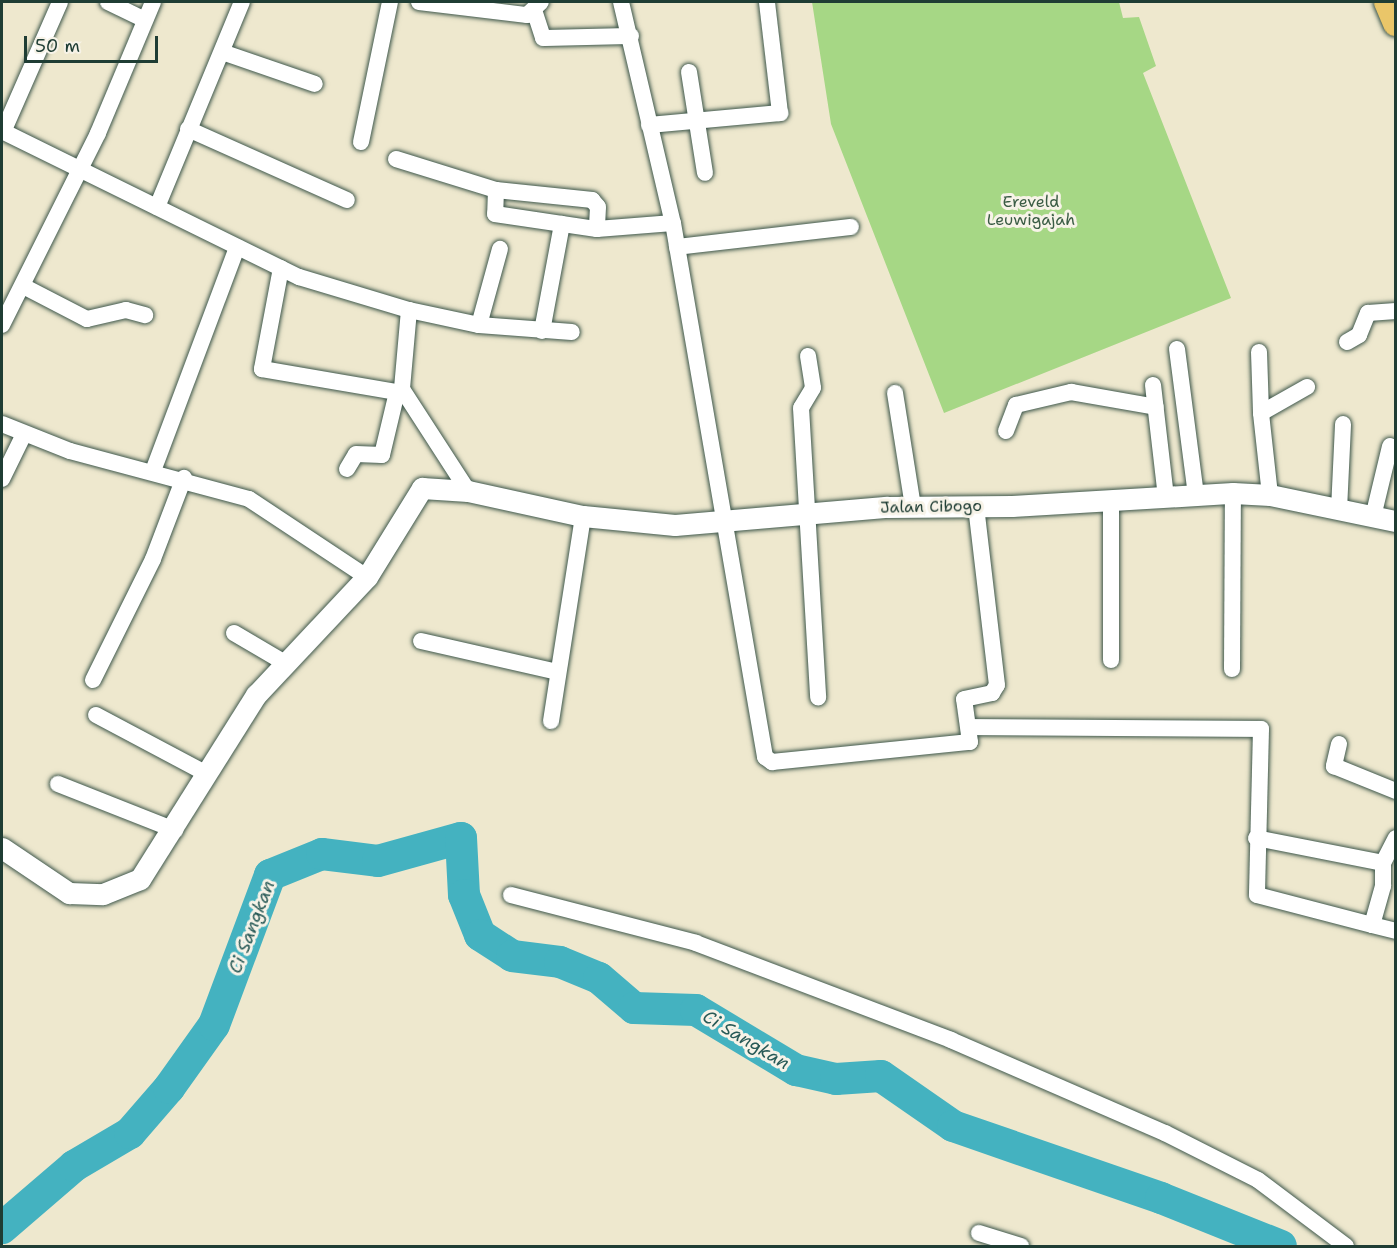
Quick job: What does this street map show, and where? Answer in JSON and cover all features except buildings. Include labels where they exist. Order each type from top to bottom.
[{"type":"main road","points":[[1387,2],[1395,23]]},
{"type":"street","points":[[60,2],[2,132],[81,166],[157,207],[281,268],[409,310],[478,326],[572,332]]},
{"type":"street","points":[[108,2],[145,20]]},
{"type":"street","points":[[2,325],[81,166],[153,2]]},
{"type":"street","points":[[157,207],[242,2]]},
{"type":"street","points":[[361,142],[390,2]]},
{"type":"street","points":[[418,2],[538,7],[543,38],[631,36]]},
{"type":"street","points":[[621,2],[631,36],[673,224],[765,757],[772,762],[968,743],[970,727],[965,698],[992,693],[997,685],[976,507]]},
{"type":"street","points":[[649,124],[698,122],[780,113],[767,2]]},
{"type":"street","points":[[222,52],[315,84]]},
{"type":"street","points":[[689,72],[705,173]]},
{"type":"street","points":[[188,129],[347,200]]},
{"type":"street","points":[[396,159],[496,190],[592,200],[598,207],[597,229]]},
{"type":"street","points":[[496,190],[495,214],[597,229],[673,224]]},
{"type":"street","points":[[542,331],[562,224]]},
{"type":"street","points":[[677,247],[851,227]]},
{"type":"street","points":[[153,471],[237,247]]},
{"type":"street","points":[[478,326],[500,249]]},
{"type":"street","points":[[281,268],[262,369],[400,391],[468,491]]},
{"type":"street","points":[[23,286],[87,319],[126,309],[145,315]]},
{"type":"street","points":[[347,469],[356,454],[382,455],[400,391],[409,310]]},
{"type":"street","points":[[1347,342],[1359,335],[1368,314],[1395,311]]},
{"type":"street","points":[[1177,349],[1196,496]]},
{"type":"street","points":[[1259,352],[1261,413],[1270,495]]},
{"type":"street","points":[[808,356],[814,385],[801,408],[805,514],[818,698]]},
{"type":"street","points":[[1153,385],[1167,497]]},
{"type":"street","points":[[1261,413],[1307,387]]},
{"type":"street","points":[[1006,431],[1016,405],[1051,396],[1082,392],[1156,407]]},
{"type":"street","points":[[895,393],[914,507]]},
{"type":"street","points":[[2,424],[24,434],[184,478],[283,518],[367,577],[256,695],[203,772],[175,830],[140,879],[103,894],[55,888],[2,848]]},
{"type":"street","points":[[1339,510],[1343,424]]},
{"type":"street","points":[[2,479],[24,434]]},
{"type":"street","points":[[1373,517],[1390,447]]},
{"type":"street","points":[[93,680],[153,559],[184,478]]},
{"type":"street","name":"Jalan Cibogo","points":[[367,577],[417,491],[468,491],[583,516],[724,525],[805,514],[914,507],[976,507],[1233,493],[1270,495],[1395,521]]},
{"type":"street","points":[[1232,669],[1233,493]]},
{"type":"street","points":[[1111,500],[1112,660]]},
{"type":"street","points":[[551,721],[583,516]]},
{"type":"street","points":[[234,633],[285,663]]},
{"type":"street","points":[[421,641],[558,672]]},
{"type":"street","points":[[96,715],[203,772]]},
{"type":"street","points":[[970,727],[1261,729],[1256,838],[1257,895],[1395,931]]},
{"type":"street","points":[[1339,744],[1334,766],[1395,790]]},
{"type":"street","points":[[58,784],[175,830]]},
{"type":"street","points":[[1256,838],[1383,863]]},
{"type":"street","points":[[1372,925],[1383,886],[1383,863],[1395,838]]},
{"type":"street","points":[[511,895],[696,943],[888,1013],[1165,1133],[1258,1180],[1346,1246]]},
{"type":"street","points":[[979,1233],[1021,1246]]},
{"type":"green space","name":"Ereveld Leuwigajah","points":[[812,2],[1119,2],[1123,18],[1139,17],[1156,66],[1143,73],[1231,298],[944,413],[831,124]]},
{"type":"waterway","name":"Ci Sangkan","points":[[2,1228],[74,1166],[130,1133],[169,1088],[214,1025],[270,875],[322,854],[378,861],[461,838],[464,895],[480,935],[512,956],[560,962],[599,978],[634,1008],[696,1010],[796,1070],[836,1079],[881,1076],[953,1126],[1161,1198],[1281,1246]]}]
